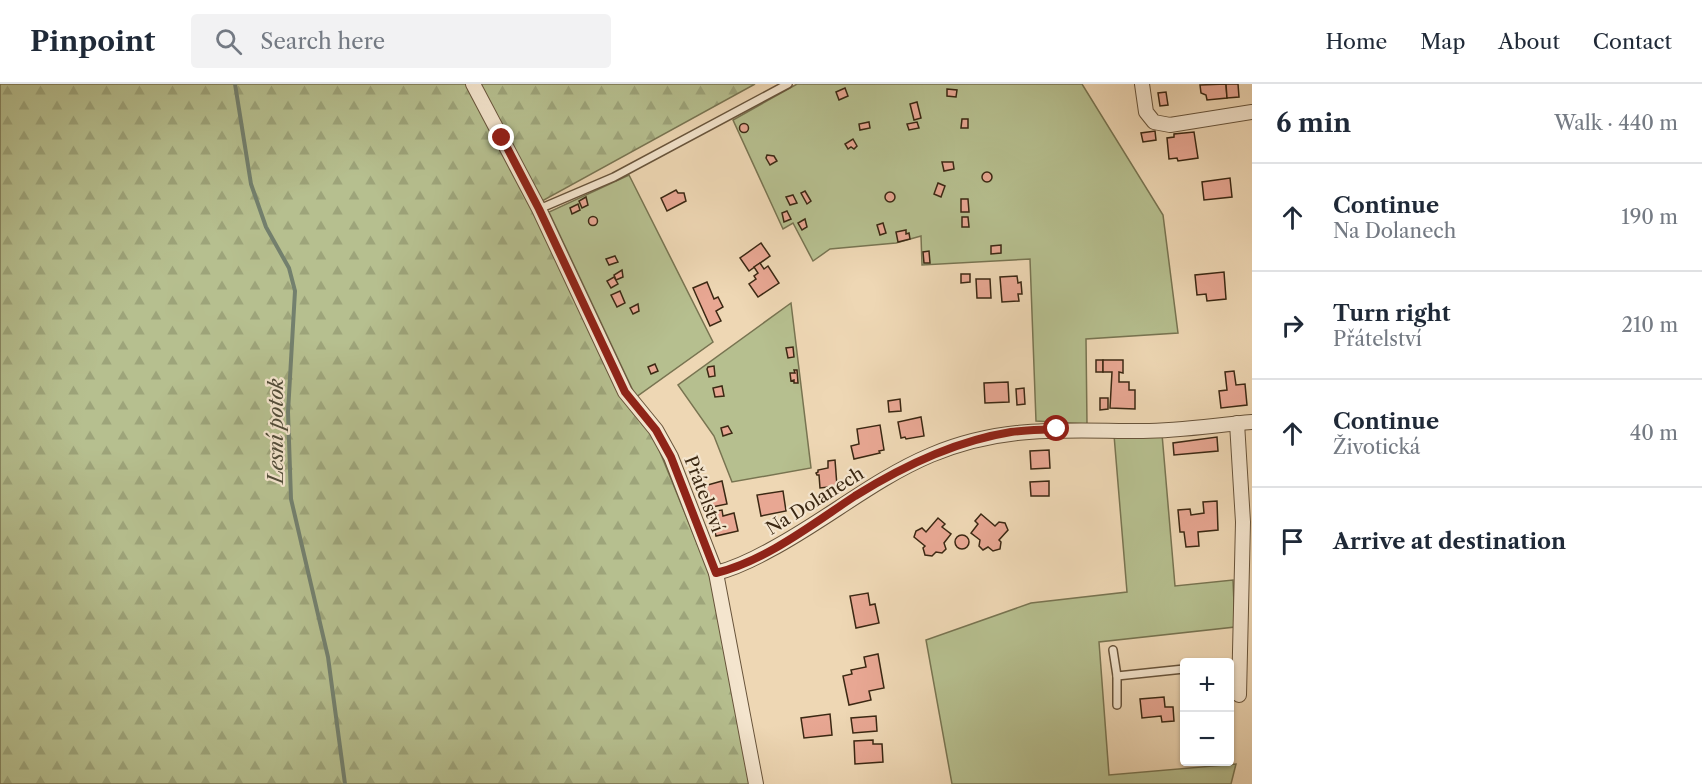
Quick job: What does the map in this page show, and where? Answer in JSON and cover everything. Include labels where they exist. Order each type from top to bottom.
[{"type":"street","name":"Přátelství","points":[[473,84],[539,209],[625,392],[656,430],[671,457],[716,573],[756,784]]},
{"type":"street","points":[[1142,84],[1146,112],[1154,122],[1170,125],[1252,112]]},
{"type":"street","name":"Na Dolanech","points":[[716,573],[735,568],[797,536],[856,496],[900,470],[972,440],[1012,432],[1057,429],[1145,431],[1252,422]]},
{"type":"street","points":[[1237,423],[1244,522],[1242,632],[1234,664],[1239,694]]},
{"type":"lane","points":[[539,209],[614,177],[717,124],[788,84]]},
{"type":"lane","points":[[1113,650],[1117,676],[1117,705]]},
{"type":"lane","points":[[1117,676],[1180,670]]},
{"type":"green space","points":[[0,84],[755,84],[531,207],[623,400],[651,430],[713,582],[752,784],[0,784]]},
{"type":"green space","points":[[797,84],[1082,84],[1163,215],[1178,333],[1086,339],[1087,424],[1036,421],[1030,259],[922,265],[921,236],[896,243],[830,249],[813,261],[793,223],[783,229],[733,120]]},
{"type":"green space","points":[[629,175],[713,342],[636,397],[549,212]]},
{"type":"green space","points":[[791,303],[811,468],[732,482],[714,436],[678,385]]},
{"type":"green space","points":[[1162,434],[1175,586],[1233,580],[1235,627],[1099,642],[1109,775],[1234,766],[1236,764],[1231,784],[952,784],[926,640],[1031,603],[1127,592],[1114,435]]},
{"type":"building","points":[[1226,84],[1227,98],[1207,100],[1206,95],[1201,93],[1200,85]]},
{"type":"building","points":[[1226,84],[1238,84],[1239,97],[1227,98]]},
{"type":"building","points":[[845,88],[848,96],[839,100],[836,92]]},
{"type":"building","points":[[947,89],[957,90],[956,97],[947,96]]},
{"type":"building","points":[[1166,92],[1168,105],[1160,106],[1158,93]]},
{"type":"building","points":[[917,102],[921,118],[914,120],[910,104]]},
{"type":"building","points":[[962,119],[968,119],[968,128],[961,128]]},
{"type":"building","points":[[869,122],[870,128],[860,130],[859,124]]},
{"type":"building","points":[[917,122],[919,128],[909,130],[907,124]]},
{"type":"building","points":[[744,124],[748,128],[744,132],[740,128]]},
{"type":"building","points":[[1155,131],[1156,140],[1143,142],[1141,133]]},
{"type":"building","points":[[1194,132],[1198,158],[1178,161],[1177,158],[1169,159],[1167,138],[1174,137],[1174,134]]},
{"type":"building","points":[[853,139],[857,146],[854,149],[851,147],[848,149],[845,144]]},
{"type":"building","points":[[767,155],[774,156],[777,161],[770,165],[766,158]]},
{"type":"building","points":[[942,162],[953,162],[954,169],[944,171]]},
{"type":"building","points":[[987,172],[992,177],[987,182],[982,177]]},
{"type":"building","points":[[1230,178],[1232,197],[1204,200],[1202,182]]},
{"type":"building","points":[[938,183],[945,186],[941,197],[934,194]]},
{"type":"building","points":[[676,190],[678,193],[684,193],[686,201],[667,211],[661,198]]},
{"type":"building","points":[[805,191],[811,201],[807,204],[801,193]]},
{"type":"building","points":[[890,192],[895,197],[890,202],[885,197]]},
{"type":"building","points":[[793,195],[797,203],[790,205],[786,197]]},
{"type":"building","points":[[586,197],[588,205],[582,208],[579,201]]},
{"type":"building","points":[[961,199],[968,199],[969,212],[961,212]]},
{"type":"building","points":[[578,204],[580,210],[572,214],[570,208]]},
{"type":"building","points":[[787,211],[791,219],[784,222],[782,213]]},
{"type":"building","points":[[593,217],[597,221],[593,225],[589,221]]},
{"type":"building","points":[[962,217],[968,217],[969,227],[962,227]]},
{"type":"building","points":[[805,219],[807,227],[802,230],[798,223]]},
{"type":"building","points":[[883,223],[886,233],[880,235],[877,225]]},
{"type":"building","points":[[906,230],[910,239],[898,242],[896,232]]},
{"type":"building","points":[[761,243],[770,256],[749,271],[740,258]]},
{"type":"building","points":[[1001,245],[1001,253],[991,254],[991,246]]},
{"type":"building","points":[[929,251],[930,263],[924,263],[923,252]]},
{"type":"building","points":[[615,256],[618,262],[609,265],[606,259]]},
{"type":"building","points":[[760,263],[764,269],[768,266],[779,283],[758,297],[749,284],[756,279],[754,276],[758,273],[754,267]]},
{"type":"building","points":[[622,270],[623,277],[616,280],[614,275]]},
{"type":"building","points":[[1224,272],[1226,299],[1207,301],[1206,294],[1197,295],[1195,275]]},
{"type":"building","points":[[961,274],[970,274],[970,282],[961,283]]},
{"type":"building","points":[[1017,276],[1018,283],[1021,282],[1022,294],[1018,294],[1019,301],[1002,302],[1000,277]]},
{"type":"building","points":[[614,277],[618,284],[611,288],[607,281]]},
{"type":"building","points":[[976,279],[990,279],[991,298],[977,298]]},
{"type":"building","points":[[707,282],[714,299],[718,297],[723,307],[716,311],[721,321],[710,326],[693,288]]},
{"type":"building","points":[[620,291],[625,303],[617,307],[611,295]]},
{"type":"building","points":[[638,304],[639,311],[633,314],[630,308]]},
{"type":"building","points":[[793,347],[794,357],[788,358],[786,348]]},
{"type":"building","points":[[1096,360],[1103,360],[1103,372],[1096,372]]},
{"type":"building","points":[[1103,360],[1123,360],[1123,373],[1119,372],[1119,382],[1129,382],[1129,390],[1135,390],[1135,409],[1110,408],[1112,372],[1103,372]]},
{"type":"building","points":[[655,364],[658,371],[651,374],[648,367]]},
{"type":"building","points":[[714,366],[715,376],[709,377],[707,369]]},
{"type":"building","points":[[794,370],[797,370],[798,383],[791,381],[790,373],[795,373]]},
{"type":"building","points":[[1234,371],[1236,385],[1245,384],[1247,405],[1221,408],[1219,391],[1227,390],[1225,372]]},
{"type":"building","points":[[1008,382],[1009,402],[985,403],[984,383]]},
{"type":"building","points":[[722,386],[724,396],[715,397],[713,388]]},
{"type":"building","points":[[1024,388],[1025,404],[1017,405],[1016,389]]},
{"type":"building","points":[[1100,398],[1108,398],[1108,409],[1100,410]]},
{"type":"building","points":[[900,399],[901,411],[889,412],[888,401]]},
{"type":"building","points":[[921,417],[924,436],[901,438],[898,422]]},
{"type":"building","points":[[880,425],[884,450],[854,459],[851,446],[859,444],[857,429]]},
{"type":"building","points":[[728,426],[732,433],[723,436],[721,428]]},
{"type":"building","points":[[1217,437],[1218,451],[1174,455],[1173,443]]},
{"type":"building","points":[[1049,450],[1050,468],[1031,469],[1030,451]]},
{"type":"building","points":[[835,460],[837,486],[820,488],[819,475],[816,473],[818,470],[828,468],[828,461]]},
{"type":"building","points":[[722,481],[727,504],[707,508],[704,486]]},
{"type":"building","points":[[1049,481],[1049,496],[1031,496],[1030,482]]},
{"type":"building","points":[[783,491],[786,511],[761,516],[757,495]]},
{"type":"building","points":[[1217,501],[1218,530],[1198,532],[1199,546],[1186,547],[1184,532],[1180,532],[1178,510],[1190,509],[1191,515],[1204,513],[1203,502]]},
{"type":"building","points":[[722,510],[723,516],[734,513],[738,531],[716,536],[710,512]]},
{"type":"building","points":[[981,514],[995,526],[999,522],[1005,523],[1008,530],[999,540],[1000,549],[993,551],[988,547],[983,550],[979,546],[980,540],[971,533],[978,524],[975,521]]},
{"type":"building","points":[[938,518],[945,524],[942,527],[951,534],[944,543],[946,549],[932,556],[925,555],[923,548],[925,546],[914,537],[916,531],[922,528],[926,532]]},
{"type":"building","points":[[959,535],[965,535],[969,542],[965,549],[959,549],[955,545],[955,539]]},
{"type":"building","points":[[868,593],[870,605],[875,604],[879,623],[856,628],[850,596]]},
{"type":"building","points":[[878,654],[884,688],[869,691],[871,700],[849,705],[843,676],[852,674],[851,670],[866,667],[864,657]]},
{"type":"building","points":[[1164,697],[1165,707],[1173,707],[1174,721],[1162,722],[1161,716],[1142,718],[1140,699]]},
{"type":"building","points":[[830,714],[832,735],[804,738],[801,718]]},
{"type":"building","points":[[876,716],[877,731],[853,733],[851,718]]},
{"type":"building","points":[[873,740],[873,744],[882,744],[883,762],[855,764],[854,741]]},
{"type":"waterway","name":"Lesní potok","points":[[235,84],[251,184],[266,227],[289,268],[295,291],[288,412],[291,499],[328,657],[345,784]]},
{"type":"route","points":[[502,138],[539,209],[625,392],[656,430],[671,457],[716,573],[735,568],[797,536],[856,496],[900,470],[932,455],[972,440],[1012,432],[1057,429]]}]
